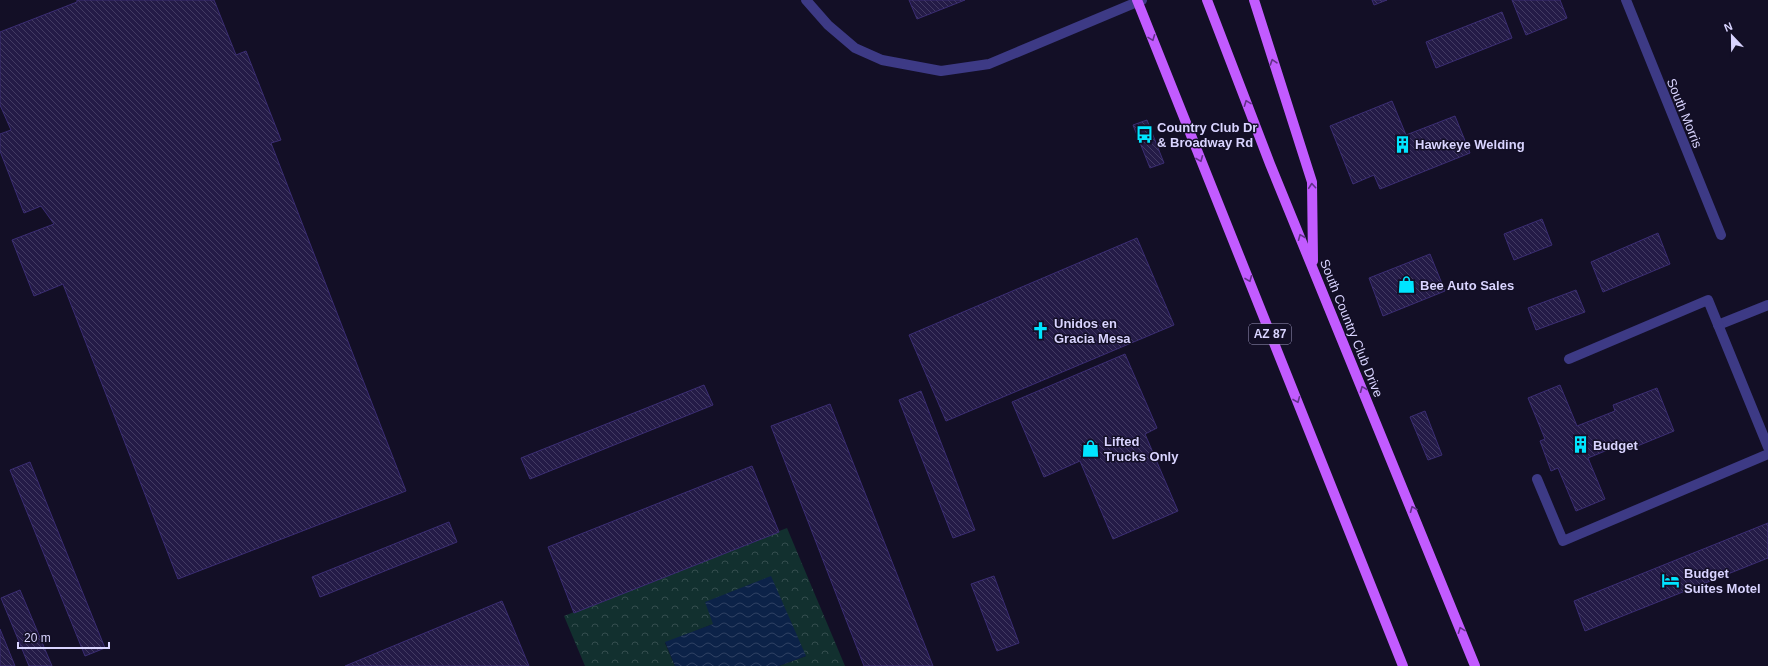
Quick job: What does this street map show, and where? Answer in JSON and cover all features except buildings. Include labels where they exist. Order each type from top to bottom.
[{"type":"main road","name":"South Country Club Drive","points":[[1207,0],[1313,267],[1475,666]]},
{"type":"main road","points":[[1254,0],[1312,182],[1313,267]]},
{"type":"main road","name":"AZ 87","points":[[1139,1],[1403,666]]},
{"type":"street","points":[[806,0],[828,25],[855,48],[882,60],[941,71],[989,64],[1139,1]]},
{"type":"street","name":"South Morris","points":[[1626,0],[1721,235]]},
{"type":"street","points":[[1569,359],[1708,300],[1768,447]]},
{"type":"street","points":[[1718,325],[1768,305]]},
{"type":"street","points":[[1537,479],[1563,541],[1768,454]]},
{"type":"green space","points":[[787,528],[845,666],[779,666],[806,656],[713,624],[665,643],[675,666],[585,666],[564,616]]},
{"type":"water","points":[[771,576],[806,656],[779,666],[675,666],[665,642],[713,624],[705,602]]},
{"type":"place","name":"Country Club Dr & Broadway Rd","points":[[1144,134]]},
{"type":"place","name":"Hawkeye Welding","points":[[1402,144]]},
{"type":"place","name":"Bee Auto Sales","points":[[1407,285]]},
{"type":"place","name":"Unidos en Gracia Mesa","points":[[1041,330]]},
{"type":"place","name":"Budget","points":[[1580,445]]},
{"type":"place","name":"Lifted Trucks Only","points":[[1091,448]]},
{"type":"place","name":"Budget Suites Motel","points":[[1671,580]]}]
